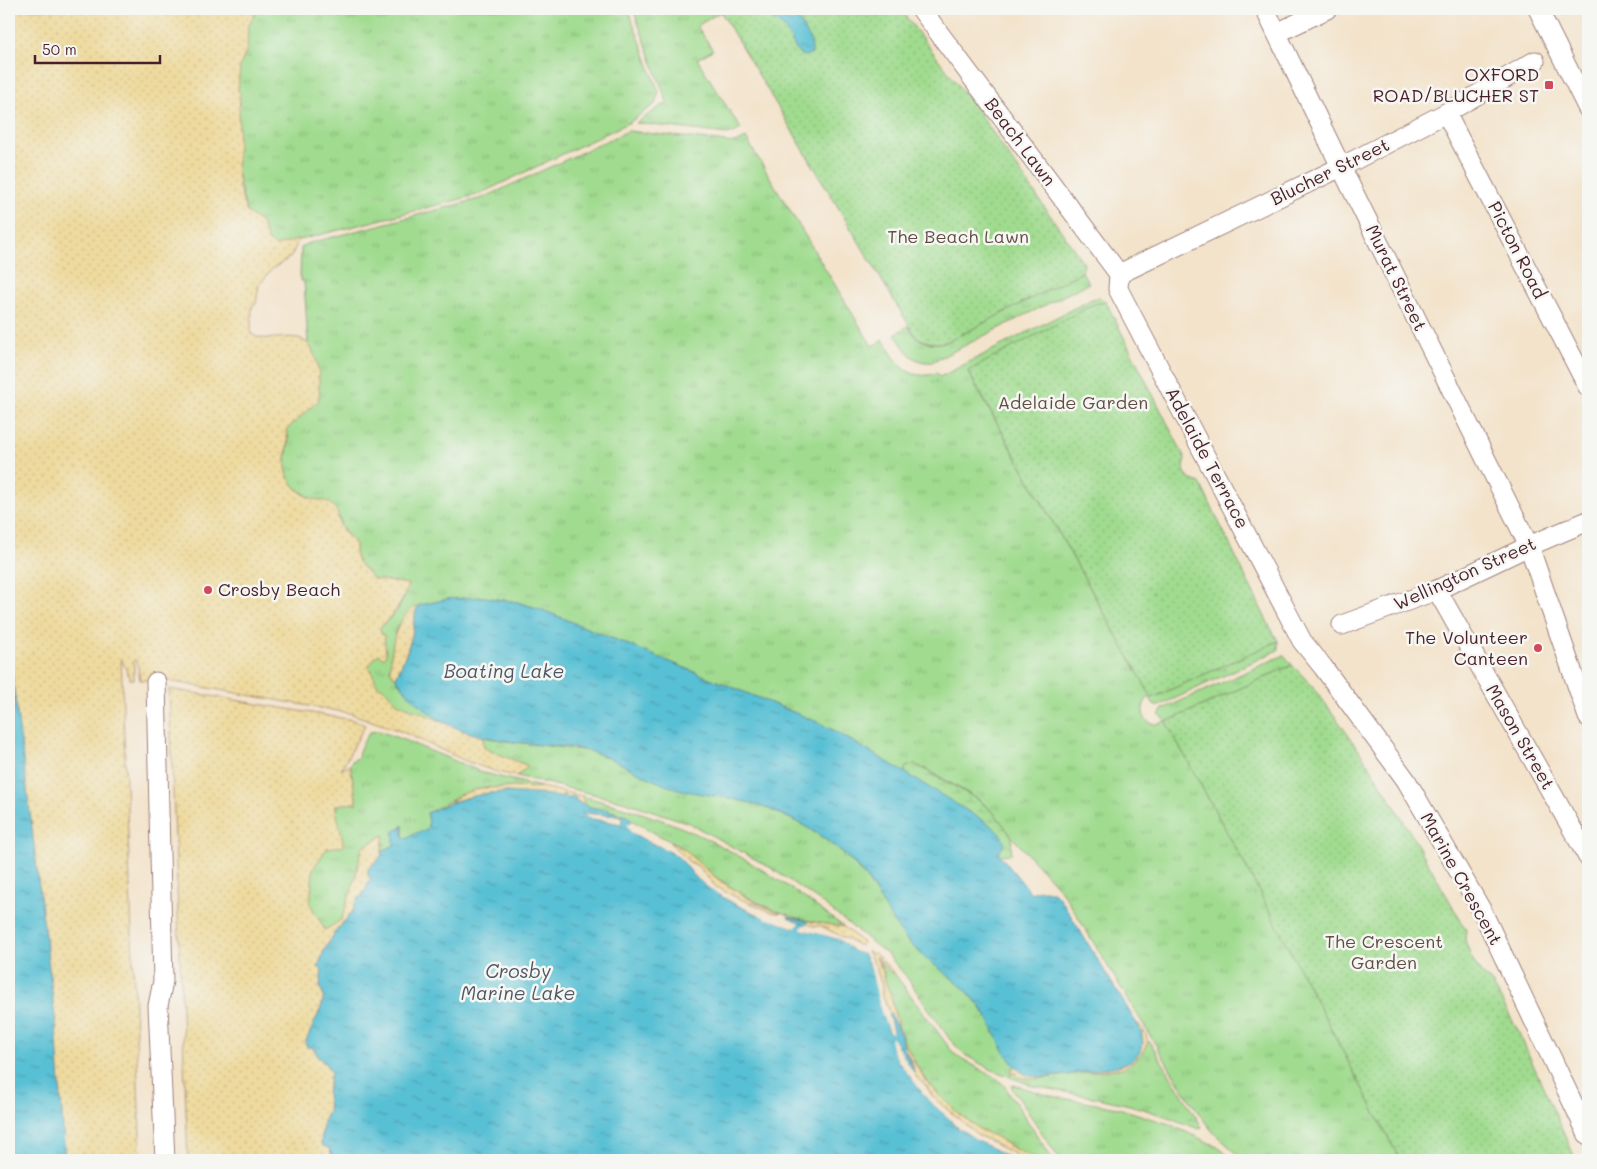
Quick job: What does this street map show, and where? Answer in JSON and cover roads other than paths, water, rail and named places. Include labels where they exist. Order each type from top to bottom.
[{"type":"street","name":"Beach Lawn","points":[[921,9],[1120,274]]},
{"type":"street","name":"Murat Street","points":[[1265,9],[1341,167],[1529,546],[1588,717]]},
{"type":"street","points":[[1277,33],[1327,9]]},
{"type":"street","points":[[1538,9],[1588,109]]},
{"type":"street","name":"Blucher Street","points":[[1120,274],[1341,167],[1446,113],[1535,61]]},
{"type":"street","name":"Picton Road","points":[[1446,113],[1588,387]]},
{"type":"street","name":"Adelaide Terrace","points":[[1120,274],[1118,289],[1302,641]]},
{"type":"street","name":"Wellington Street","points":[[1342,625],[1437,590],[1529,546],[1588,521]]},
{"type":"street","name":"Mason Street","points":[[1437,590],[1588,857]]},
{"type":"street","name":"Marine Crescent","points":[[1302,641],[1328,673],[1406,780],[1477,903],[1588,1135]]},
{"type":"street","points":[[156,682],[163,981],[158,1006],[165,1160]]},
{"type":"water","points":[[762,9],[773,9],[778,14],[786,16],[788,9],[794,9],[811,42],[812,53],[804,56],[800,55],[783,27],[766,15]]},
{"type":"water","name":"Boating Lake","points":[[484,597],[517,602],[540,609],[815,721],[989,824],[1000,834],[1004,841],[998,853],[1031,893],[1040,890],[1049,891],[1056,895],[1063,903],[1139,1027],[1143,1045],[1136,1057],[1115,1067],[1043,1077],[1027,1075],[1012,1063],[985,1014],[972,996],[908,941],[858,868],[848,857],[813,831],[762,806],[674,788],[589,751],[479,735],[443,722],[427,711],[396,678],[412,636],[416,610],[420,605],[448,599]]},
{"type":"water","points":[[9,651],[56,1025],[65,1160],[9,1160]]},
{"type":"water","name":"Crosby Marine Lake","points":[[505,792],[550,795],[562,798],[562,795],[565,795],[569,799],[571,796],[586,806],[609,811],[620,816],[582,813],[587,818],[622,824],[621,814],[627,816],[633,821],[627,825],[635,834],[676,856],[695,877],[732,903],[771,920],[796,928],[799,923],[786,916],[807,921],[808,924],[803,925],[802,929],[839,939],[854,951],[864,954],[872,972],[889,1032],[893,1032],[888,1015],[890,1014],[900,1034],[914,1073],[893,1039],[892,1049],[899,1062],[929,1101],[950,1119],[954,1125],[1014,1160],[334,1160],[329,1148],[321,1145],[323,1122],[329,1109],[327,1093],[331,1072],[318,1057],[315,1050],[307,1047],[305,1043],[321,1008],[324,996],[320,987],[322,970],[318,967],[325,949],[366,890],[371,880],[367,873],[369,868],[381,857],[382,852],[394,845],[394,832],[403,825],[403,837],[407,839],[427,829],[429,821],[427,813],[465,798]]},
{"type":"place","name":"OXFORD ROAD/BLUCHER ST","points":[[1549,85]]},
{"type":"place","name":"Crosby Beach","points":[[208,590]]},
{"type":"place","name":"The Volunteer Canteen","points":[[1538,648]]},
{"type":"park label","name":"The Beach Lawn","points":[[958,237]]},
{"type":"park label","name":"Adelaide Garden","points":[[1073,403]]},
{"type":"park label","name":"The Crescent Garden","points":[[1384,952]]}]
